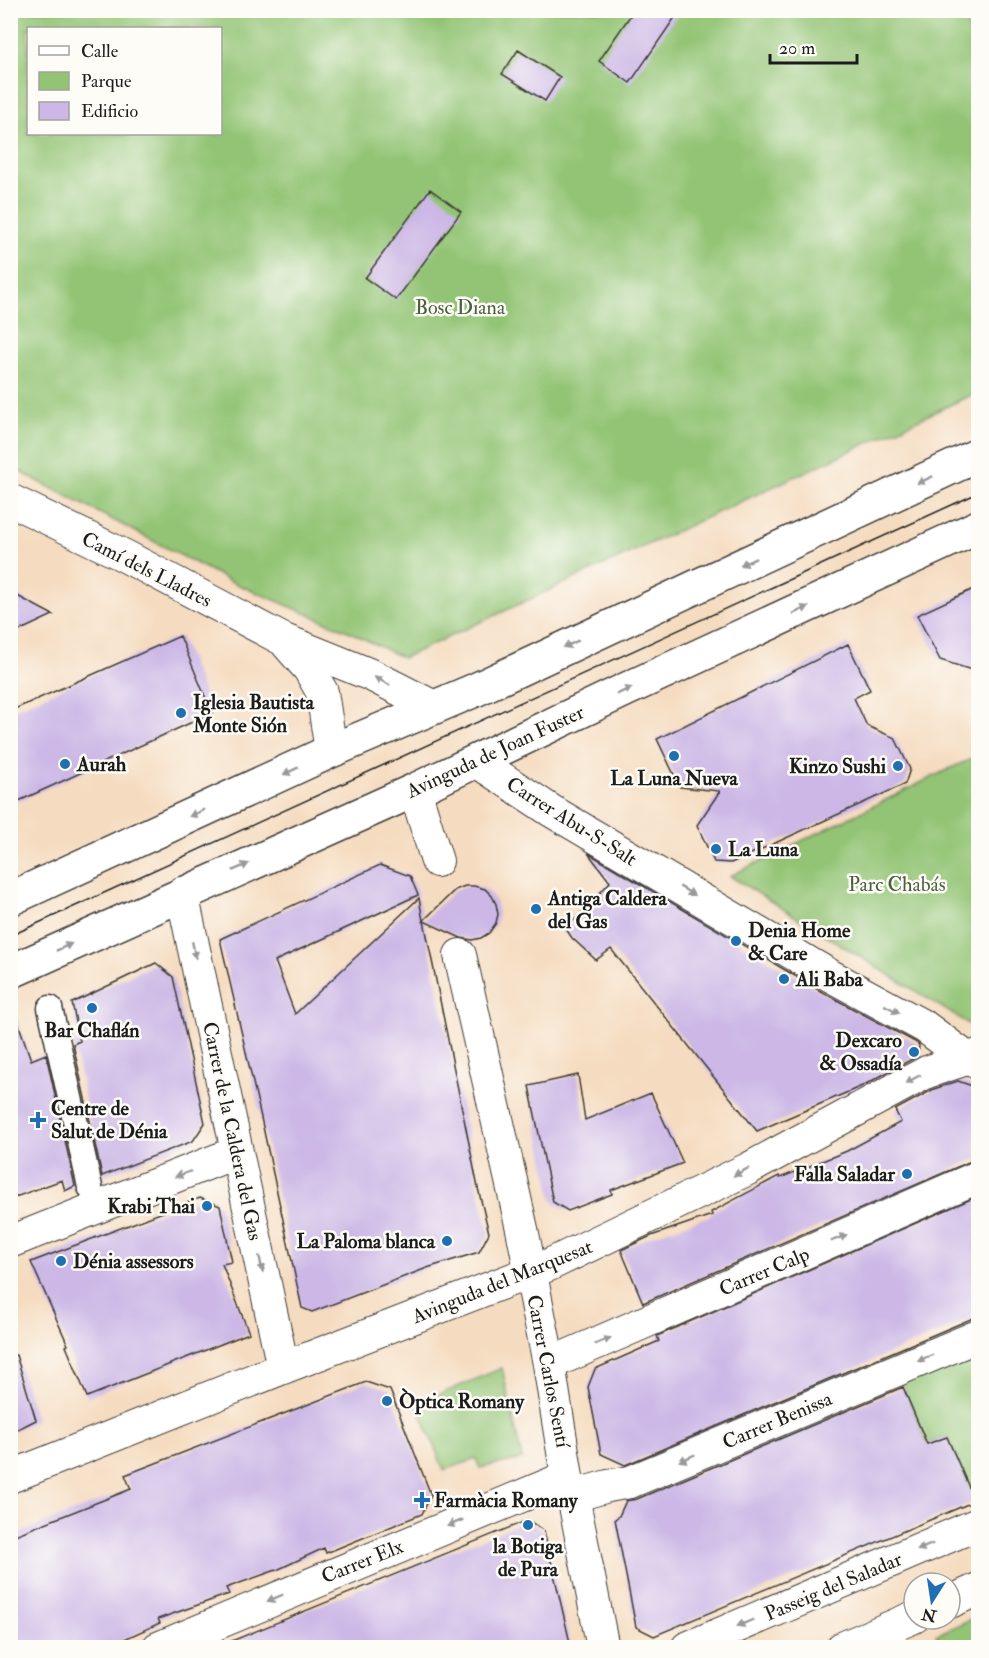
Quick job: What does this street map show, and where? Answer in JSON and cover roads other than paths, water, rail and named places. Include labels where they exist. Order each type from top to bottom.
[{"type":"main road","points":[[10,899],[331,751],[434,707],[978,455]]},
{"type":"main road","name":"Avinguda de Joan Fuster","points":[[10,972],[415,790],[978,527]]},
{"type":"street","name":"Camí dels Lladres","points":[[10,500],[123,555],[282,639],[371,675],[434,707]]},
{"type":"street","name":"Camí dels Lladres","points":[[282,639],[309,669],[322,692],[331,751]]},
{"type":"street","name":"Carrer Abu-S-Salt","points":[[476,760],[580,828],[831,976],[925,1027],[975,1059]]},
{"type":"street","points":[[415,790],[437,861]]},
{"type":"street","name":"Carrer de la Caldera del Gas","points":[[182,893],[283,1368]]},
{"type":"street","name":"Carrer Carlos Sentí","points":[[460,955],[531,1272],[570,1486],[603,1647]]},
{"type":"street","points":[[50,1008],[90,1187]]},
{"type":"street","name":"Avinguda del Marquesat","points":[[10,1477],[549,1265],[717,1184],[927,1072],[975,1059]]},
{"type":"street","points":[[10,1242],[237,1152]]},
{"type":"street","name":"Carrer Calp","points":[[549,1364],[978,1178]]},
{"type":"street","name":"Carrer Benissa","points":[[570,1486],[630,1482],[978,1336]]},
{"type":"street","name":"Carrer Elx","points":[[158,1647],[570,1486]]},
{"type":"street","name":"Passeig del Saladar","points":[[687,1647],[978,1524]]},
{"type":"street","points":[[962,1597],[978,1590]]},
{"type":"street","points":[[842,1647],[902,1622]]},
{"type":"tram line","points":[[10,936],[978,493]]},
{"type":"place","name":"Iglesia Bautista Monte Sión","points":[[181,713]]},
{"type":"place","name":"La Luna Nueva","points":[[674,756]]},
{"type":"place","name":"Aurah","points":[[65,764]]},
{"type":"place","name":"Kinzo Sushi","points":[[898,766]]},
{"type":"place","name":"La Luna","points":[[716,849]]},
{"type":"place","name":"Antiga Caldera del Gas","points":[[536,909]]},
{"type":"place","name":"Denia Home & Care","points":[[736,941]]},
{"type":"place","name":"Ali Baba","points":[[784,979]]},
{"type":"place","name":"Bar Chaflán","points":[[92,1008]]},
{"type":"place","name":"Dexcaro & Ossadía","points":[[914,1052]]},
{"type":"place","name":"Centre de Salut de Dénia","points":[[38,1120]]},
{"type":"place","name":"Falla Saladar","points":[[907,1174]]},
{"type":"place","name":"Krabi Thai","points":[[207,1206]]},
{"type":"place","name":"La Paloma blanca","points":[[447,1241]]},
{"type":"place","name":"Dénia assessors","points":[[61,1261]]},
{"type":"place","name":"Òptica Romany","points":[[387,1401]]},
{"type":"place","name":"Farmàcia Romany","points":[[422,1500]]},
{"type":"place","name":"la Botiga de Pura","points":[[528,1525]]},
{"type":"park label","name":"Bosc Diana","points":[[460,307]]},
{"type":"park label","name":"Parc Chabás","points":[[897,884]]}]
